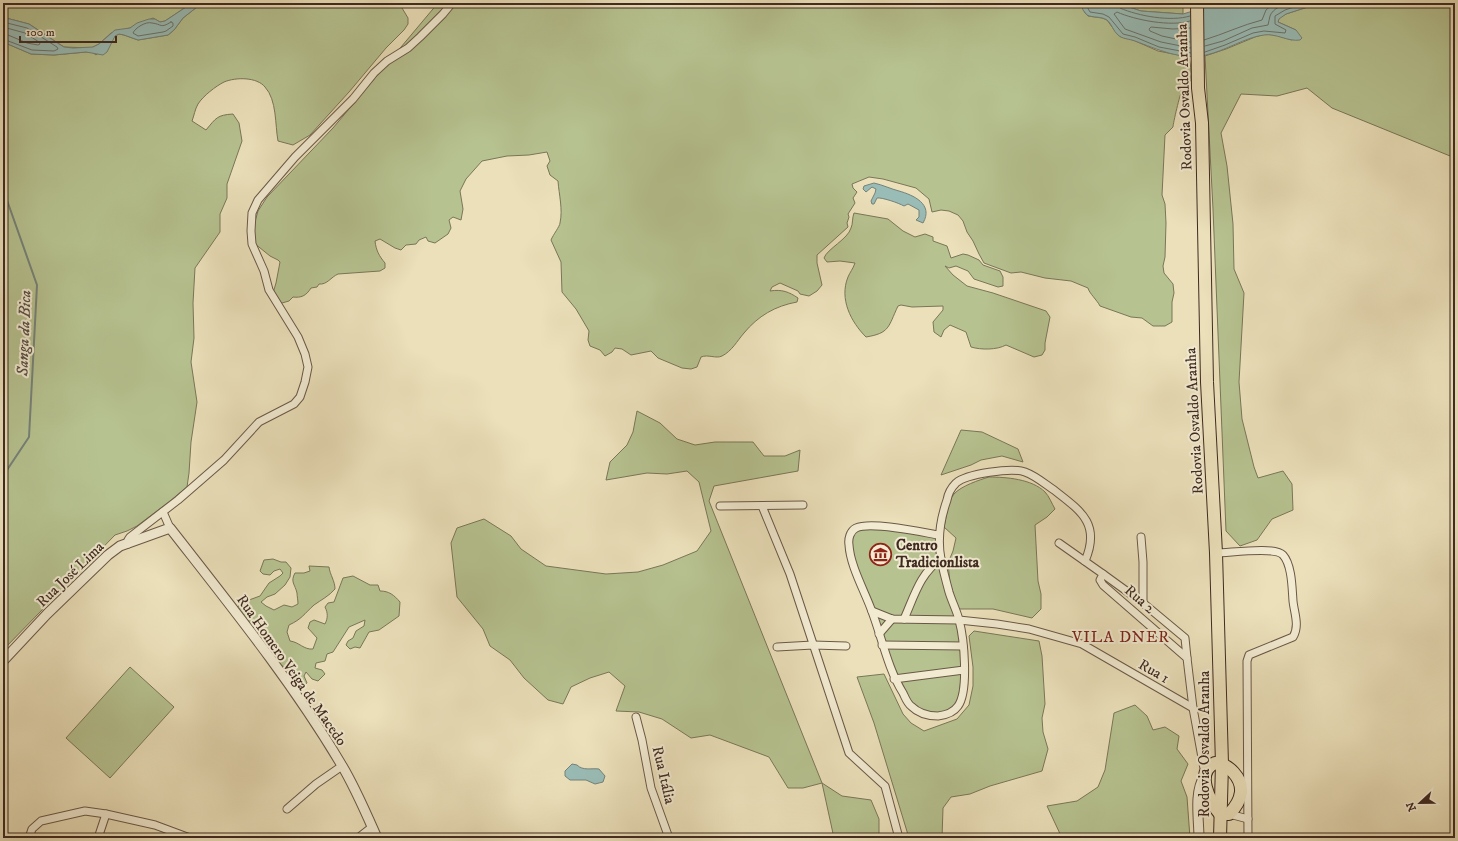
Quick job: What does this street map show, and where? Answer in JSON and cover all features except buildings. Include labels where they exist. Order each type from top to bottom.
[{"type":"highway","name":"Rodovia Osvaldo Aranha","points":[[1197,3],[1198,88],[1202,117],[1207,382],[1216,553],[1224,814],[1220,838]]},
{"type":"highway","points":[[1216,763],[1222,764],[1236,775],[1244,791],[1238,803],[1224,814],[1214,807],[1206,785],[1205,776],[1207,769],[1211,765],[1216,763]]},
{"type":"street","points":[[128,544],[130,537],[163,512],[224,460],[259,422],[294,404],[300,397],[308,367],[305,354],[298,337],[271,294],[264,271],[252,244],[252,212],[258,200],[295,157],[353,99],[374,73],[387,61],[408,48],[444,14],[452,3]]},
{"type":"street","points":[[938,535],[868,526],[856,528],[850,534],[848,544],[852,561],[872,611],[894,679],[910,706],[924,715],[939,716],[951,712],[959,705],[965,684],[963,646],[959,620],[949,592],[941,559],[938,535],[941,516],[948,496],[955,484],[965,477],[992,471],[1024,471],[1037,478],[1084,516],[1089,526],[1092,540],[1085,561]]},
{"type":"street","points":[[720,506],[803,505]]},
{"type":"street","points":[[762,506],[790,574],[812,645],[849,753],[885,786],[898,838]]},
{"type":"street","points":[[163,512],[170,528]]},
{"type":"street","name":"Rua José Lima","points":[[3,661],[47,614],[108,554],[120,546],[170,528]]},
{"type":"street","name":"Rua Homero Veiga de Macedo","points":[[170,528],[260,643],[320,730],[342,766],[377,838]]},
{"type":"street","points":[[1141,537],[1143,562],[1143,603]]},
{"type":"street","name":"Rua 2","points":[[1059,542],[1143,603],[1185,638],[1193,708],[1205,776]]},
{"type":"street","points":[[1216,553],[1267,550],[1277,551],[1282,554],[1286,559],[1290,575],[1296,628],[1293,637],[1249,655],[1247,661],[1244,791],[1248,819],[1248,838]]},
{"type":"street","points":[[904,619],[918,584],[927,570],[941,559]]},
{"type":"street","name":"Rua 2","points":[[1103,574],[1100,580],[1103,585],[1187,658]]},
{"type":"street","points":[[872,611],[892,619],[879,634]]},
{"type":"street","name":"Rua 1","points":[[892,619],[959,620],[1029,630],[1082,644],[1193,708]]},
{"type":"street","points":[[777,647],[812,645],[846,646]]},
{"type":"street","points":[[882,645],[963,646]]},
{"type":"street","points":[[894,679],[964,670]]},
{"type":"street","name":"Rua Itália","points":[[636,717],[652,788],[670,838]]},
{"type":"street","points":[[287,809],[316,784],[342,766]]},
{"type":"street","points":[[1199,838],[1198,791],[1200,783],[1205,776]]},
{"type":"street","points":[[29,838],[32,829],[41,821],[85,811],[155,825],[190,838]]},
{"type":"street","points":[[98,838],[106,814]]},
{"type":"street","points":[[1224,814],[1248,819]]},
{"type":"street","points":[[358,838],[372,827]]},
{"type":"green space","points":[[3,3],[192,3],[165,21],[160,22],[153,18],[130,28],[111,33],[99,44],[91,48],[64,47],[29,24],[6,18]]},
{"type":"green space","points":[[202,3],[419,3],[410,7],[405,5],[402,8],[408,18],[408,24],[404,30],[386,48],[310,135],[293,145],[278,141],[272,99],[265,87],[257,81],[246,79],[229,80],[217,86],[198,104],[192,121],[206,130],[220,116],[233,114],[239,123],[242,141],[227,184],[227,198],[220,214],[220,232],[195,268],[193,303],[194,338],[191,362],[197,402],[191,442],[187,487],[137,526],[115,535],[3,650],[3,42],[31,54],[54,55],[92,52],[96,55],[112,41],[115,36],[119,34],[138,40],[168,35],[183,18]]},
{"type":"green space","points":[[438,3],[1081,3],[1085,13],[1088,16],[1107,20],[1121,37],[1133,40],[1158,51],[1189,57],[1191,79],[1181,93],[1173,127],[1165,135],[1162,195],[1165,204],[1166,223],[1165,257],[1163,266],[1164,273],[1173,284],[1174,293],[1172,302],[1172,322],[1165,326],[1153,326],[1142,318],[1131,317],[1100,306],[1088,288],[1071,281],[1045,278],[1021,272],[1011,273],[984,263],[967,232],[963,221],[958,215],[949,211],[941,210],[932,212],[929,199],[916,188],[883,179],[869,177],[852,184],[853,188],[857,192],[853,198],[855,203],[848,214],[848,227],[817,255],[817,263],[822,285],[817,291],[809,296],[800,294],[798,291],[780,283],[772,287],[770,291],[778,290],[788,293],[798,298],[797,302],[781,306],[761,317],[749,327],[732,349],[726,354],[720,357],[701,357],[697,367],[691,369],[682,368],[658,358],[651,351],[631,355],[622,349],[615,348],[612,352],[605,356],[600,350],[590,346],[588,340],[589,331],[576,309],[562,292],[561,262],[551,240],[560,224],[561,218],[558,181],[550,175],[547,166],[550,161],[547,152],[507,156],[482,161],[466,179],[460,191],[463,209],[461,220],[453,217],[449,220],[451,228],[448,234],[435,243],[428,241],[426,237],[419,240],[416,244],[406,245],[401,250],[380,239],[375,241],[375,244],[378,253],[385,263],[385,268],[380,271],[338,274],[327,282],[311,288],[303,296],[293,297],[289,301],[282,303],[278,301],[273,293],[280,262],[254,243],[253,229],[258,211],[267,197],[333,128]]},
{"type":"green space","points":[[1117,3],[1183,3],[1183,14],[1141,11]]},
{"type":"green space","points":[[1320,3],[1455,3],[1455,158],[1332,108],[1307,88],[1277,96],[1241,94],[1221,133],[1227,166],[1233,224],[1234,269],[1244,293],[1239,382],[1242,419],[1258,478],[1283,471],[1292,484],[1293,510],[1272,519],[1257,540],[1240,546],[1226,531],[1213,209],[1205,56],[1265,34],[1292,40],[1296,30],[1278,22],[1279,18],[1286,14]]},
{"type":"green space","points":[[854,213],[888,219],[903,231],[915,237],[925,234],[933,237],[933,241],[947,246],[951,258],[963,254],[968,255],[979,260],[983,265],[1000,271],[1003,277],[1003,286],[998,287],[974,279],[968,271],[956,266],[949,268],[945,266],[953,275],[967,286],[1046,311],[1050,317],[1045,350],[1042,355],[1034,357],[1006,345],[989,349],[971,347],[966,332],[950,325],[944,330],[941,337],[934,332],[933,322],[943,310],[943,306],[898,306],[890,324],[884,331],[866,337],[851,317],[846,302],[846,285],[855,263],[840,261],[827,262],[824,258],[829,251],[849,232],[852,226]]},
{"type":"green space","points":[[637,411],[660,423],[677,439],[695,445],[715,442],[753,442],[764,456],[785,456],[800,450],[798,471],[714,486],[709,501],[822,783],[803,788],[788,788],[769,757],[710,735],[691,738],[662,719],[639,712],[616,711],[625,686],[609,672],[590,678],[571,687],[563,704],[548,700],[524,678],[510,660],[490,646],[483,629],[457,597],[451,543],[457,528],[484,519],[511,536],[521,549],[546,566],[606,574],[638,572],[663,565],[697,551],[711,531],[699,482],[687,471],[667,474],[647,473],[606,480],[610,462],[627,445],[633,432]]},
{"type":"green space","points":[[961,430],[982,432],[1018,449],[1023,462],[1002,456],[981,460],[941,475]]},
{"type":"green space","points":[[989,477],[1011,478],[1033,484],[1045,492],[1055,509],[1047,517],[1035,525],[1041,609],[1032,618],[993,609],[958,609],[950,583],[948,563],[956,538],[944,527],[950,501],[954,494],[961,488]]},
{"type":"green space","points":[[868,526],[938,535],[963,646],[959,705],[939,716],[910,706],[894,679],[852,561],[850,534]]},
{"type":"green space","points":[[273,559],[286,562],[291,568],[290,577],[285,585],[275,594],[267,597],[261,602],[274,610],[284,605],[292,607],[298,604],[297,593],[293,581],[294,576],[295,573],[310,571],[309,566],[329,567],[335,586],[335,589],[330,594],[289,625],[287,632],[290,641],[313,649],[317,638],[308,628],[310,622],[314,620],[325,624],[327,620],[327,611],[325,607],[328,603],[334,602],[343,578],[353,576],[370,585],[378,585],[380,591],[396,597],[400,602],[399,616],[379,630],[369,632],[360,648],[355,647],[350,649],[346,645],[348,641],[353,638],[356,631],[364,626],[365,620],[349,627],[333,652],[327,654],[325,661],[316,663],[315,668],[322,670],[325,674],[318,681],[312,679],[306,672],[304,676],[307,683],[304,685],[297,681],[281,665],[237,607],[260,596],[269,583],[283,573],[280,569],[274,571],[270,575],[263,574],[260,571],[264,560]]},
{"type":"green space","points":[[974,631],[1039,641],[1042,656],[1045,704],[1042,718],[1043,732],[1048,749],[1042,771],[990,786],[970,794],[951,797],[943,808],[942,838],[909,838],[874,723],[857,677],[884,674],[903,714],[911,723],[924,731],[957,719],[969,705],[973,686],[973,667],[969,636]]},
{"type":"green space","points":[[130,667],[174,707],[110,778],[66,738]]},
{"type":"green space","points":[[1135,705],[1147,716],[1153,730],[1165,727],[1179,736],[1177,749],[1188,764],[1181,781],[1187,797],[1190,838],[1062,838],[1047,806],[1077,801],[1098,787],[1105,770],[1114,713]]},
{"type":"green space","points":[[822,783],[842,796],[871,800],[879,819],[879,838],[834,838]]},
{"type":"water","points":[[192,3],[202,3],[183,18],[168,35],[138,40],[119,34],[115,36],[107,52],[103,55],[86,52],[54,55],[31,54],[3,42],[3,18],[29,24],[64,47],[93,47],[99,44],[115,30],[130,28],[137,23],[149,19],[155,19],[160,22],[165,21]]},
{"type":"water","points":[[1081,3],[1117,3],[1141,11],[1183,14],[1219,3],[1320,3],[1286,14],[1279,19],[1278,22],[1296,30],[1302,38],[1300,40],[1291,40],[1273,35],[1257,36],[1213,53],[1188,56],[1161,51],[1122,37],[1116,33],[1107,20],[1087,15],[1083,10]]},
{"type":"water","points":[[874,183],[905,193],[920,201],[926,211],[926,216],[923,223],[916,220],[919,217],[919,210],[908,204],[904,206],[890,200],[877,198],[874,204],[872,204],[871,201],[876,189],[872,187],[866,192],[863,189],[864,186]]},
{"type":"water","points":[[572,764],[584,769],[599,769],[605,776],[603,782],[595,784],[586,780],[570,780],[565,776],[565,771]]},
{"type":"waterway","name":"Sanga da Bica","points":[[3,189],[37,285],[29,437],[3,476]]},
{"type":"place","name":"Centro Tradicionlista","points":[[880,554]]},
{"type":"district","name":"VILA DNER","points":[[1121,636]]}]
